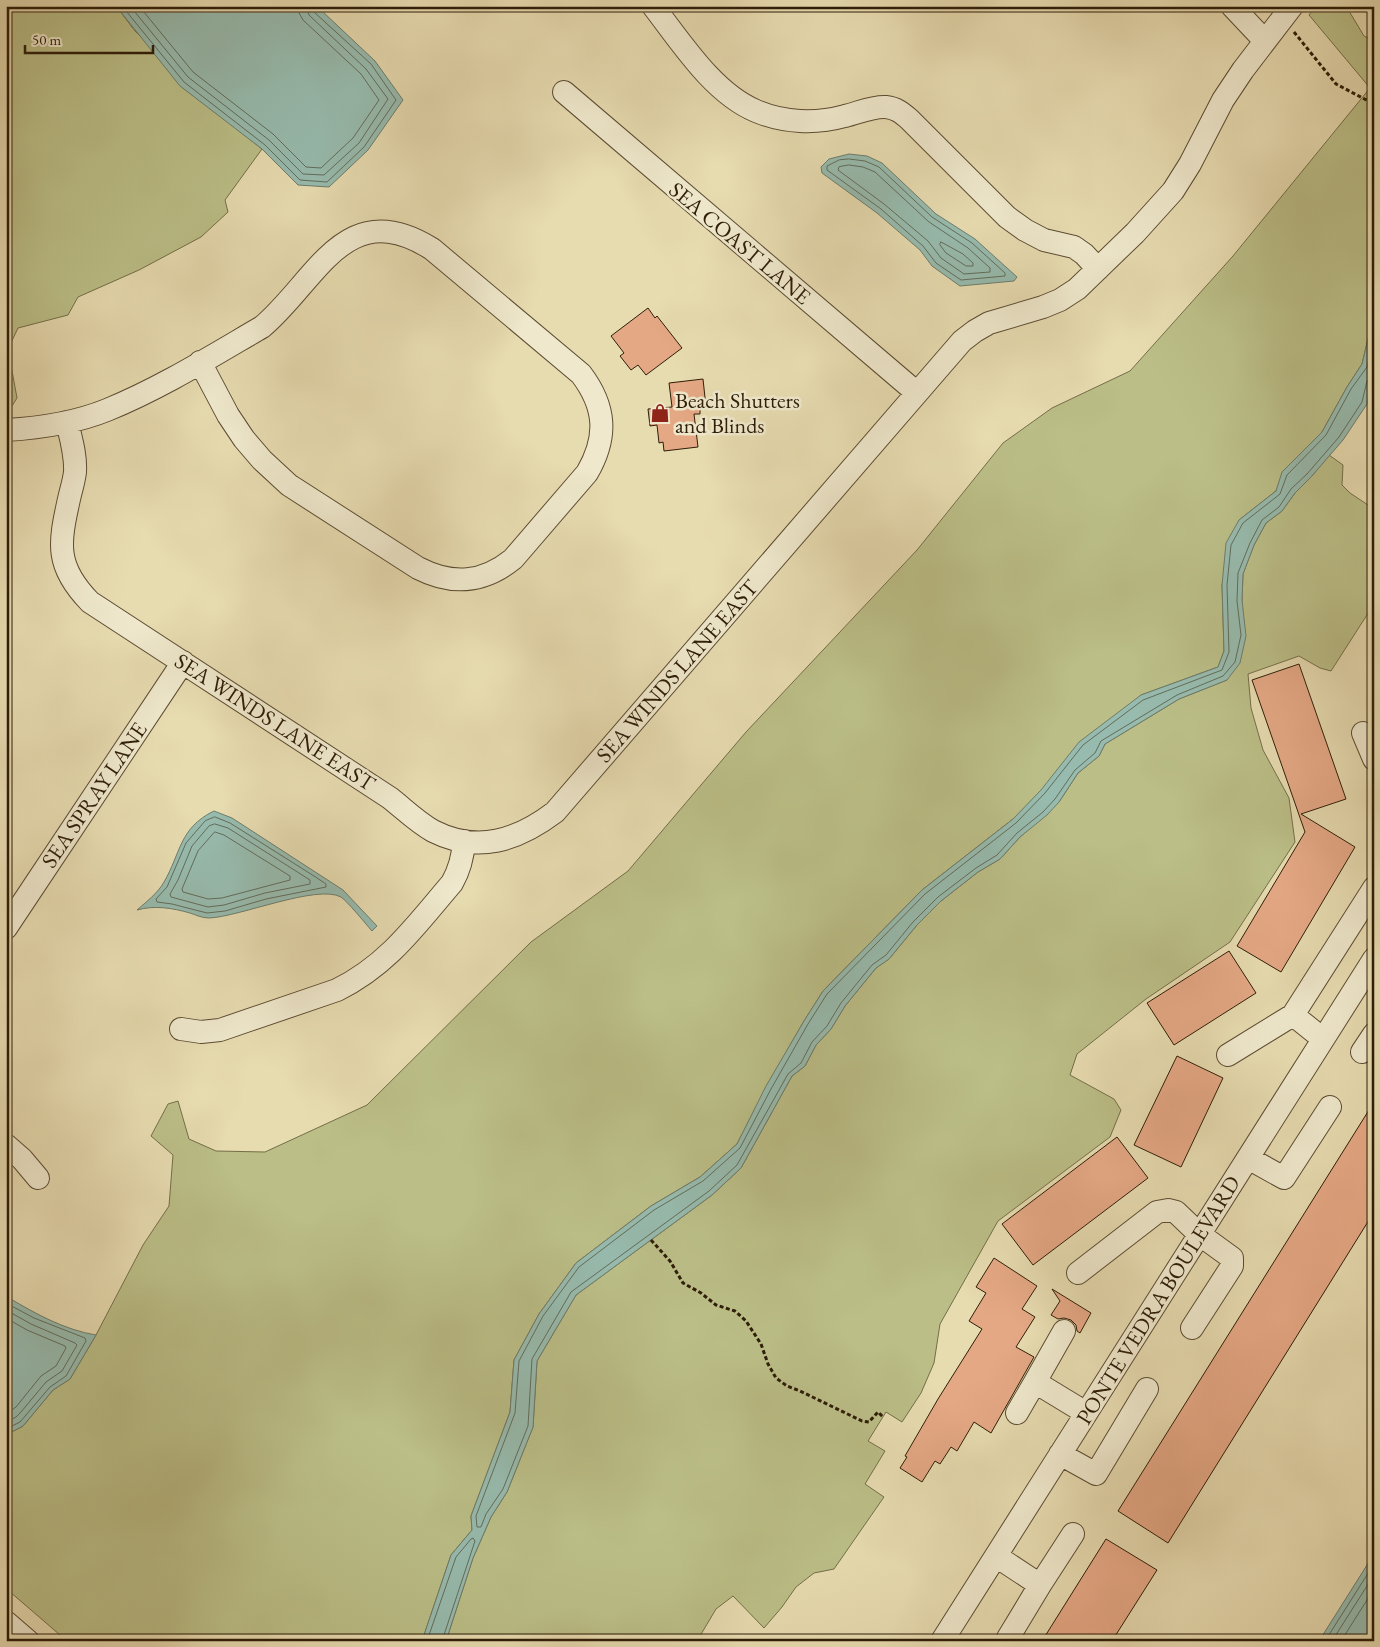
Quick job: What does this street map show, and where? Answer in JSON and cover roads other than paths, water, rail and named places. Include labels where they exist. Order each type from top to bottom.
[{"type":"street","points":[[653,6],[713,81],[739,102],[754,111],[774,118],[814,121],[885,107],[896,109],[909,119],[1007,217],[1025,230],[1044,240],[1074,247],[1084,254],[1098,269]]},
{"type":"street","points":[[1232,6],[1265,41]]},
{"type":"street","name":"SEA WINDS LANE EAST","points":[[67,422],[75,455],[75,473],[61,535],[62,554],[67,571],[76,587],[90,602],[390,798],[417,820],[433,830],[451,838],[480,842],[504,839],[526,832],[555,812],[962,341],[990,323],[1043,307],[1060,300],[1078,289],[1135,233],[1173,191],[1190,164],[1223,100],[1287,12]]},
{"type":"street","name":"SEA COAST LANE","points":[[564,92],[917,393]]},
{"type":"street","points":[[6,430],[28,429],[67,422],[106,410],[142,394],[200,362],[262,328],[275,317],[331,252],[346,241],[375,232],[398,233],[416,238],[432,248],[581,374],[591,388],[598,404],[602,422],[601,441],[596,458],[587,473],[513,559],[500,569],[483,577],[465,580],[447,579],[418,568],[289,485],[262,460],[244,439],[228,415],[200,362]]},
{"type":"street","name":"SEA SPRAY LANE","points":[[6,928],[183,662]]},
{"type":"street","points":[[1364,733],[1374,759]]},
{"type":"street","points":[[181,1030],[201,1032],[220,1030],[337,990],[373,969],[392,952],[452,883],[459,870],[463,856],[464,841]]},
{"type":"street","points":[[1228,1055],[1293,1015],[1374,888]]},
{"type":"street","name":"PONTE VEDRA BOULEVARD","points":[[942,1641],[1374,959]]},
{"type":"street","points":[[1293,1015],[1323,1039]]},
{"type":"street","points":[[1248,1158],[1284,1178],[1330,1107]]},
{"type":"street","points":[[6,1145],[22,1159],[38,1178]]},
{"type":"street","points":[[1078,1273],[1157,1212],[1168,1210],[1176,1212],[1199,1234],[1232,1258],[1232,1266],[1192,1328]]},
{"type":"street","points":[[1017,1413],[1064,1331]]},
{"type":"street","points":[[1034,1382],[1086,1414]]},
{"type":"street","points":[[1060,1454],[1096,1474],[1147,1390]]},
{"type":"street","points":[[1008,1638],[1073,1534]]},
{"type":"street","points":[[996,1556],[1040,1585]]},
{"type":"street","points":[[6,1622],[28,1641]]},
{"type":"water","points":[[116,6],[314,6],[322,11],[375,61],[403,100],[368,150],[329,187],[298,185],[262,149],[180,86]]},
{"type":"water","points":[[849,154],[867,156],[882,163],[936,214],[975,239],[1017,277],[1014,281],[960,286],[932,266],[920,250],[877,213],[822,173],[821,167],[829,159]]},
{"type":"water","points":[[1374,314],[1374,376],[1367,404],[1343,440],[1295,493],[1282,511],[1266,523],[1254,545],[1243,574],[1242,600],[1246,636],[1240,663],[1227,680],[1179,699],[1105,744],[1099,756],[1078,773],[1059,802],[1047,815],[1020,837],[1000,859],[978,872],[941,901],[917,925],[889,959],[876,968],[845,1006],[831,1029],[816,1045],[805,1066],[792,1076],[741,1168],[712,1195],[576,1295],[537,1361],[533,1427],[507,1492],[491,1517],[473,1558],[446,1641],[422,1641],[451,1555],[472,1530],[471,1516],[510,1412],[514,1360],[539,1314],[576,1263],[651,1206],[700,1177],[737,1144],[766,1086],[823,991],[922,890],[1013,819],[1041,790],[1079,742],[1141,695],[1218,667],[1224,651],[1222,585],[1226,543],[1239,520],[1276,491],[1282,472],[1322,432],[1362,364]]},
{"type":"water","points":[[214,811],[232,818],[343,890],[377,926],[372,931],[341,897],[330,894],[297,898],[209,918],[163,908],[137,910],[161,886],[187,833],[202,818]]},
{"type":"water","points":[[9,1298],[62,1325],[96,1335],[70,1379],[53,1390],[23,1426],[6,1435]]},
{"type":"water","points":[[1374,1554],[1374,1641],[1319,1641]]},
{"type":"place","name":"Beach Shutters and Blinds","points":[[660,413]]}]
